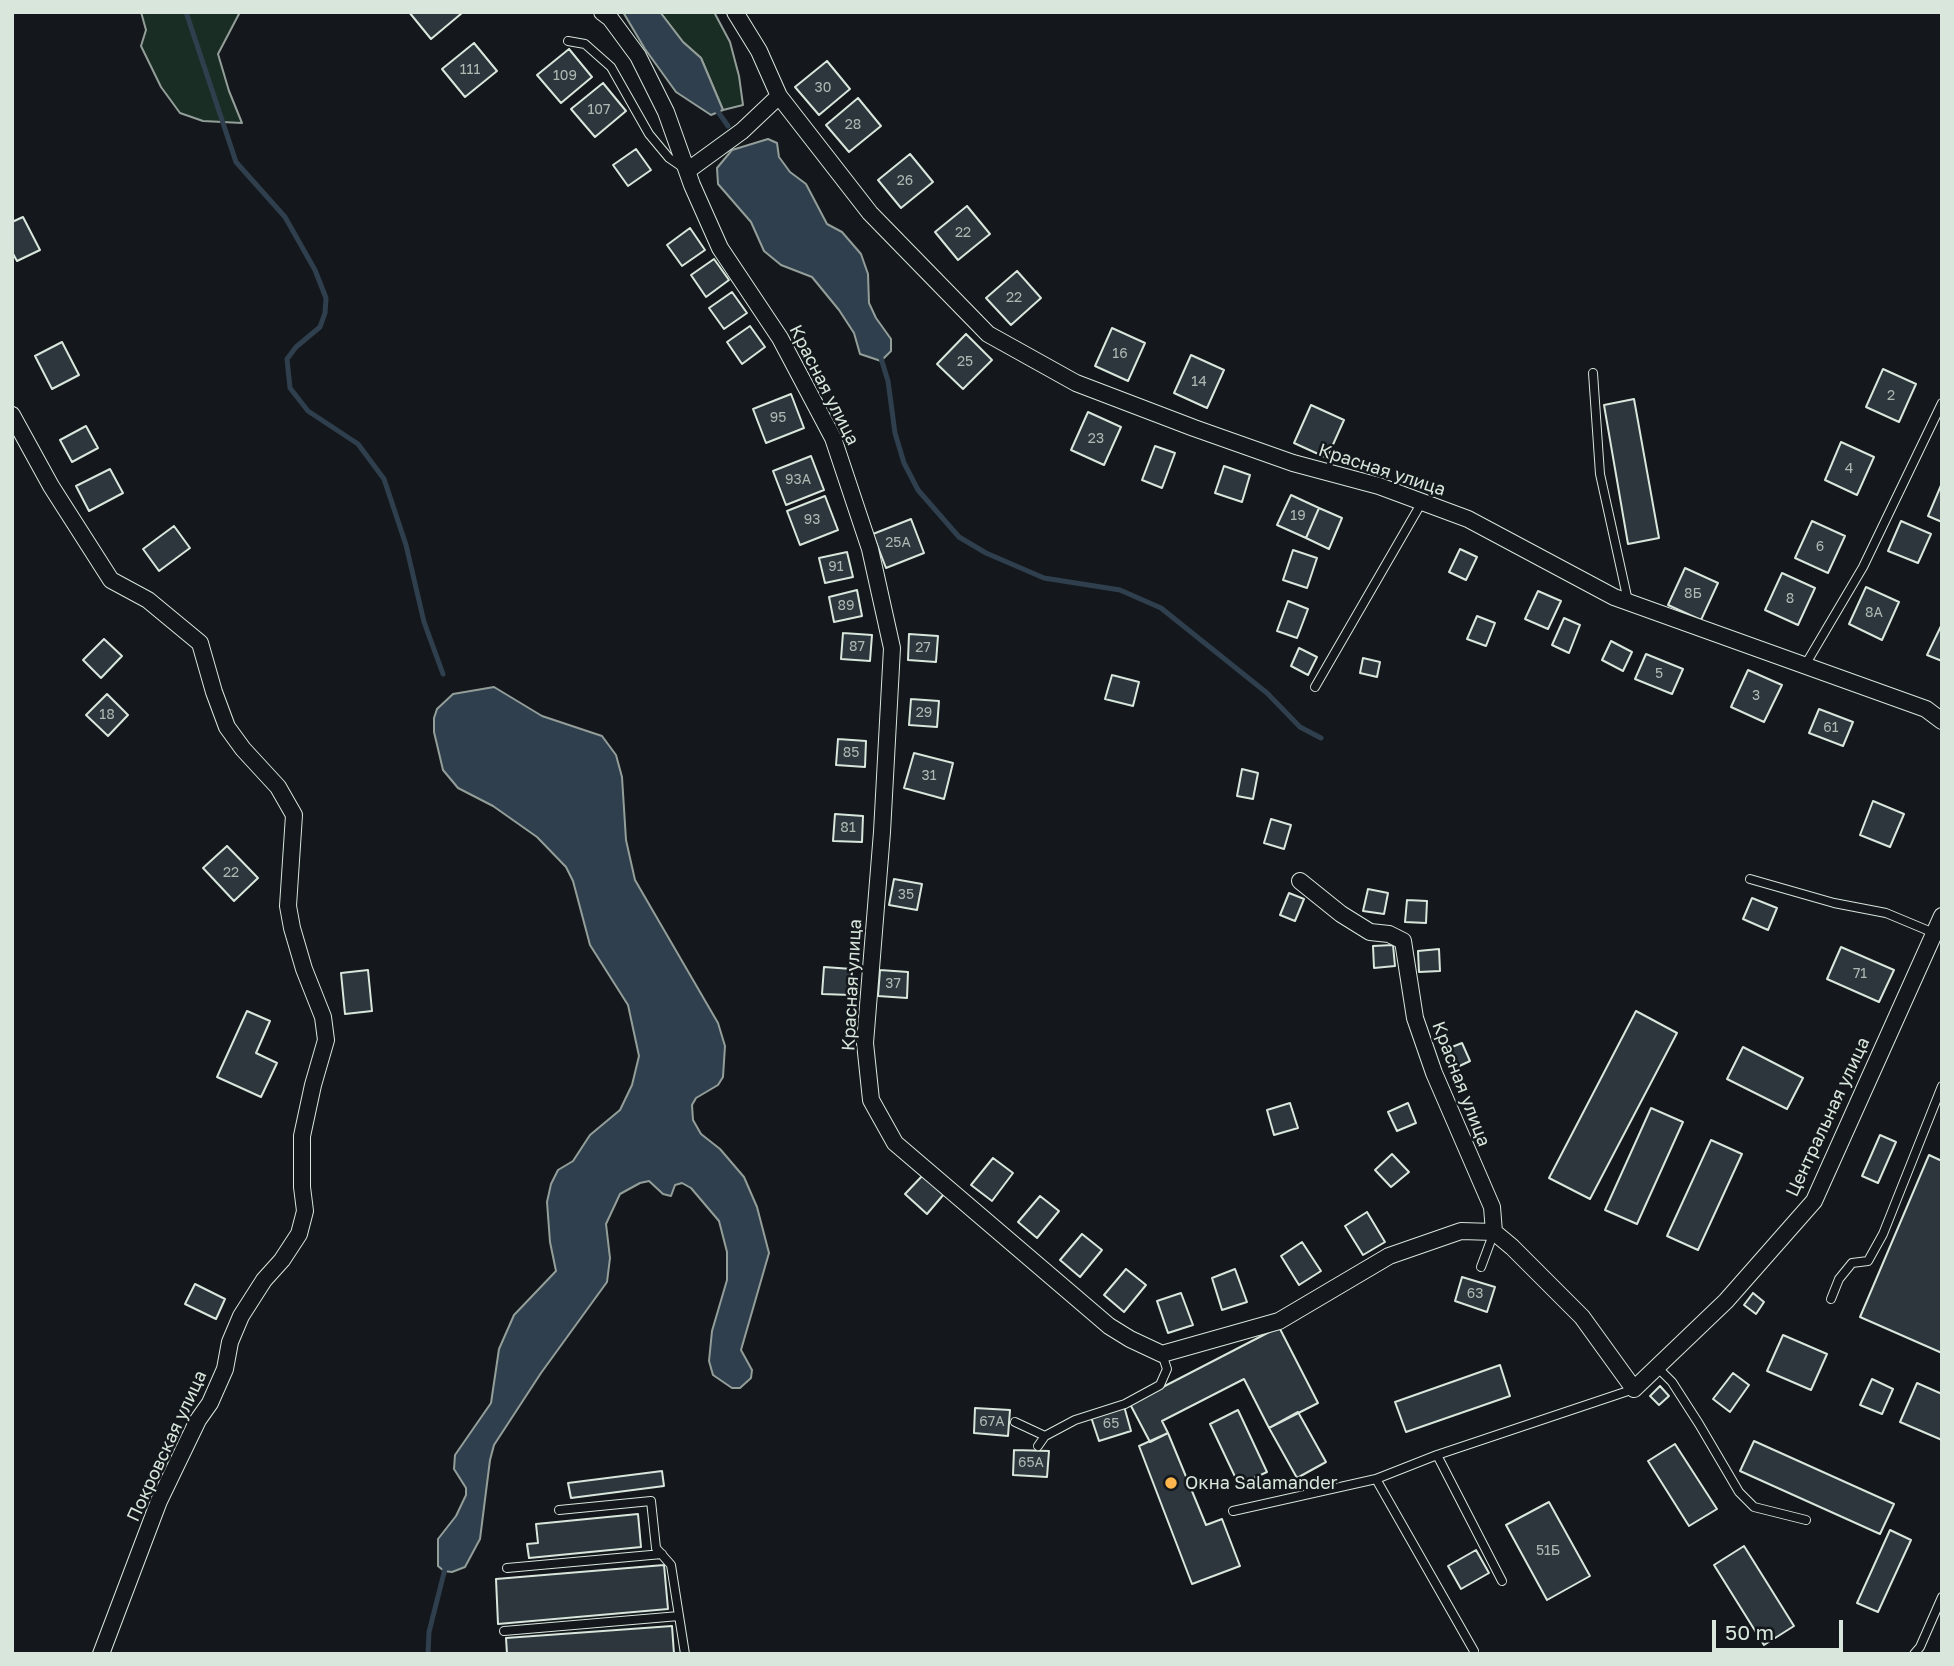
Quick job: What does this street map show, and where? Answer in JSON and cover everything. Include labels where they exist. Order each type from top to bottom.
[{"type":"street","name":"Красная улица","points":[[602,12],[610,18],[638,56],[666,112],[687,171],[720,248],[780,338],[832,438],[870,549],[892,648],[883,832],[865,1043],[871,1100],[895,1143],[1109,1326],[1162,1354]]},
{"type":"street","name":"Красная улица","points":[[735,12],[759,51],[779,96],[870,213],[988,334],[1076,383],[1281,458],[1379,486],[1468,519],[1628,603],[1926,709],[1942,720]]},
{"type":"street","points":[[687,171],[742,131],[779,96]]},
{"type":"street","name":"Покровская улица","points":[[12,415],[51,486],[111,580],[148,600],[201,643],[227,727],[278,787],[294,815],[288,906],[304,969],[323,1017],[326,1040],[302,1136],[305,1211],[299,1234],[241,1316],[230,1342],[225,1369],[210,1404],[198,1420],[159,1500],[101,1654]]},
{"type":"street","name":"Красная улица","points":[[1300,881],[1341,915],[1370,932],[1389,934],[1403,942],[1415,1018],[1443,1096],[1492,1207],[1494,1232]]},
{"type":"street","name":"Центральная улица","points":[[1634,1389],[1726,1301],[1814,1201],[1942,916]]},
{"type":"street","points":[[1162,1354],[1279,1321],[1389,1256],[1461,1231],[1494,1232],[1582,1317],[1634,1389]]},
{"type":"lane","points":[[568,41],[585,44],[611,67],[649,134],[669,159],[687,171]]},
{"type":"lane","points":[[1593,373],[1600,474],[1628,603]]},
{"type":"lane","points":[[1804,667],[1863,567],[1942,403]]},
{"type":"lane","points":[[1315,687],[1422,502]]},
{"type":"lane","points":[[1750,879],[1834,903],[1886,914],[1934,933]]},
{"type":"lane","points":[[1831,1299],[1839,1279],[1852,1263],[1868,1261],[1883,1234],[1942,1086]]},
{"type":"lane","points":[[1481,1267],[1494,1232]]},
{"type":"lane","points":[[1038,1446],[1045,1436],[1074,1420],[1125,1404],[1160,1385],[1167,1369],[1162,1354]]},
{"type":"lane","points":[[1657,1367],[1672,1382],[1693,1414],[1739,1492],[1754,1507],[1805,1520]]},
{"type":"lane","points":[[1233,1511],[1376,1479],[1437,1455],[1634,1389]]},
{"type":"lane","points":[[1015,1422],[1045,1436]]},
{"type":"lane","points":[[1437,1455],[1503,1581]]},
{"type":"lane","points":[[1376,1479],[1474,1651]]},
{"type":"lane","points":[[559,1510],[651,1501],[656,1548],[671,1565],[685,1654]]},
{"type":"lane","points":[[507,1568],[662,1554]]},
{"type":"lane","points":[[1914,1654],[1920,1647],[1942,1597]]},
{"type":"lane","points":[[504,1631],[679,1616]]},
{"type":"green space","points":[[141,12],[240,12],[218,54],[242,123],[203,121],[180,113],[161,87],[141,46],[146,30]]},
{"type":"green space","points":[[660,12],[714,12],[730,42],[743,105],[723,110],[701,58],[683,42]]},
{"type":"water","points":[[623,12],[660,12],[683,42],[701,58],[723,110],[711,115],[676,92]]},
{"type":"water","points":[[768,139],[777,143],[779,157],[790,172],[806,184],[827,224],[842,232],[861,254],[868,274],[869,303],[891,339],[891,351],[881,361],[860,354],[854,333],[812,277],[781,265],[764,251],[751,222],[718,184],[717,168],[732,150]]},
{"type":"water","points":[[494,687],[542,716],[602,736],[616,755],[622,777],[626,840],[635,880],[718,1023],[725,1046],[723,1077],[718,1085],[696,1098],[692,1105],[693,1120],[701,1134],[720,1149],[744,1177],[757,1207],[769,1253],[741,1350],[752,1370],[751,1378],[740,1388],[732,1388],[713,1375],[709,1361],[712,1331],[727,1280],[727,1252],[719,1221],[691,1188],[682,1183],[675,1185],[671,1196],[663,1194],[649,1181],[620,1194],[606,1224],[610,1258],[607,1282],[541,1373],[494,1445],[480,1539],[465,1567],[452,1572],[444,1571],[438,1566],[438,1539],[456,1516],[466,1495],[466,1488],[454,1469],[455,1455],[491,1403],[499,1349],[514,1315],[556,1271],[550,1242],[547,1202],[551,1184],[558,1170],[573,1161],[590,1135],[620,1110],[632,1085],[639,1056],[628,1005],[590,945],[573,881],[566,867],[537,837],[493,806],[458,788],[443,770],[434,732],[437,709],[453,694]]},
{"type":"building","points":[[409,12],[462,12],[462,13],[431,39]]},
{"type":"building","points":[[474,43],[497,71],[465,97],[442,69]]},
{"type":"building","points":[[569,49],[592,77],[561,103],[537,75]]},
{"type":"building","points":[[827,61],[850,89],[819,115],[795,87]]},
{"type":"building","points":[[603,83],[626,111],[595,137],[571,109]]},
{"type":"building","points":[[858,98],[881,126],[849,152],[826,125]]},
{"type":"building","points":[[636,149],[651,170],[628,186],[613,165]]},
{"type":"building","points":[[910,154],[933,182],[901,208],[878,180]]},
{"type":"building","points":[[967,206],[990,234],[958,260],[935,232]]},
{"type":"building","points":[[23,217],[40,250],[17,261],[12,252],[12,222]]},
{"type":"building","points":[[690,228],[705,250],[682,266],[667,245]]},
{"type":"building","points":[[714,259],[729,280],[706,297],[691,275]]},
{"type":"building","points":[[1017,271],[1041,298],[1011,325],[986,298]]},
{"type":"building","points":[[732,292],[747,313],[724,329],[709,308]]},
{"type":"building","points":[[750,326],[765,347],[742,364],[727,342]]},
{"type":"building","points":[[1112,328],[1145,343],[1128,381],[1095,366]]},
{"type":"building","points":[[966,334],[992,360],[963,389],[937,364]]},
{"type":"building","points":[[62,342],[79,375],[52,389],[35,356]]},
{"type":"building","points":[[1191,355],[1224,370],[1207,408],[1174,393]]},
{"type":"building","points":[[1883,369],[1916,384],[1899,422],[1866,407]]},
{"type":"building","points":[[791,394],[804,428],[766,443],[753,409]]},
{"type":"building","points":[[1634,399],[1659,538],[1628,544],[1604,405]]},
{"type":"building","points":[[1311,405],[1344,420],[1327,458],[1294,443]]},
{"type":"building","points":[[1088,412],[1121,427],[1104,465],[1071,450]]},
{"type":"building","points":[[86,426],[98,448],[72,462],[60,440]]},
{"type":"building","points":[[1841,442],[1874,457],[1857,495],[1825,480]]},
{"type":"building","points":[[1155,446],[1175,453],[1162,488],[1142,480]]},
{"type":"building","points":[[811,456],[824,490],[786,505],[773,471]]},
{"type":"building","points":[[1224,466],[1250,475],[1242,502],[1215,493]]},
{"type":"building","points":[[110,469],[123,493],[89,511],[76,486]]},
{"type":"building","points":[[1942,483],[1942,522],[1928,516]]},
{"type":"building","points":[[1291,495],[1319,508],[1306,538],[1277,525]]},
{"type":"building","points":[[825,496],[838,530],[800,545],[787,511]]},
{"type":"building","points":[[1319,508],[1342,518],[1329,549],[1306,538]]},
{"type":"building","points":[[911,519],[924,553],[886,568],[873,534]]},
{"type":"building","points":[[1812,521],[1845,536],[1828,573],[1795,558]]},
{"type":"building","points":[[1901,521],[1931,534],[1918,563],[1888,551]]},
{"type":"building","points":[[174,526],[190,548],[159,571],[143,549]]},
{"type":"building","points":[[1460,549],[1477,557],[1466,580],[1449,572]]},
{"type":"building","points":[[1293,550],[1317,558],[1307,588],[1283,580]]},
{"type":"building","points":[[847,552],[853,577],[825,583],[819,558]]},
{"type":"building","points":[[1685,568],[1718,583],[1701,620],[1668,605]]},
{"type":"building","points":[[1782,573],[1815,588],[1798,625],[1765,610]]},
{"type":"building","points":[[1866,587],[1899,602],[1882,640],[1849,624]]},
{"type":"building","points":[[857,590],[862,616],[834,622],[829,597]]},
{"type":"building","points":[[1538,591],[1561,601],[1548,629],[1525,619]]},
{"type":"building","points":[[1288,601],[1308,609],[1297,638],[1277,631]]},
{"type":"building","points":[[1477,616],[1495,623],[1486,646],[1467,639]]},
{"type":"building","points":[[1564,618],[1580,625],[1569,653],[1552,645]]},
{"type":"building","points":[[1942,624],[1942,661],[1927,655]]},
{"type":"building","points":[[843,633],[872,635],[870,661],[841,659]]},
{"type":"building","points":[[909,634],[938,636],[936,662],[908,660]]},
{"type":"building","points":[[104,639],[122,656],[101,678],[83,660]]},
{"type":"building","points":[[1611,641],[1632,652],[1623,671],[1602,660]]},
{"type":"building","points":[[1299,648],[1317,657],[1308,675],[1291,666]]},
{"type":"building","points":[[1646,654],[1683,669],[1672,694],[1635,679]]},
{"type":"building","points":[[1363,658],[1380,662],[1377,677],[1360,673]]},
{"type":"building","points":[[1748,670],[1782,685],[1764,722],[1731,707]]},
{"type":"building","points":[[1112,675],[1139,682],[1133,706],[1105,699]]},
{"type":"building","points":[[107,694],[128,715],[108,736],[86,715]]},
{"type":"building","points":[[911,699],[939,701],[937,727],[909,725]]},
{"type":"building","points":[[1819,709],[1853,722],[1843,746],[1809,733]]},
{"type":"building","points":[[838,739],[866,741],[865,767],[836,765]]},
{"type":"building","points":[[914,753],[953,763],[944,799],[904,788]]},
{"type":"building","points":[[1242,769],[1258,773],[1253,799],[1237,796]]},
{"type":"building","points":[[1873,801],[1904,814],[1890,847],[1860,835]]},
{"type":"building","points":[[835,814],[863,816],[862,842],[833,841]]},
{"type":"building","points":[[1271,819],[1291,825],[1284,849],[1264,843]]},
{"type":"building","points":[[227,846],[258,878],[234,901],[203,868]]},
{"type":"building","points":[[894,879],[922,884],[917,910],[889,905]]},
{"type":"building","points":[[1368,889],[1388,893],[1384,914],[1363,911]]},
{"type":"building","points":[[1289,893],[1304,899],[1295,921],[1280,915]]},
{"type":"building","points":[[1752,898],[1777,908],[1768,930],[1743,919]]},
{"type":"building","points":[[1407,900],[1427,901],[1426,923],[1405,922]]},
{"type":"building","points":[[1393,945],[1395,966],[1374,968],[1373,946]]},
{"type":"building","points":[[1841,947],[1894,970],[1879,1002],[1827,979]]},
{"type":"building","points":[[1439,949],[1440,971],[1419,972],[1418,951]]},
{"type":"building","points":[[824,967],[852,969],[851,995],[822,994]]},
{"type":"building","points":[[368,970],[372,1011],[345,1014],[341,973]]},
{"type":"building","points":[[880,970],[908,972],[907,998],[878,996]]},
{"type":"building","points":[[247,1011],[270,1021],[256,1053],[277,1063],[261,1097],[217,1077]]},
{"type":"building","points":[[1636,1011],[1677,1033],[1590,1199],[1549,1178]]},
{"type":"building","points":[[1462,1043],[1470,1061],[1451,1070],[1442,1051]]},
{"type":"building","points":[[1743,1047],[1803,1078],[1787,1109],[1727,1079]]},
{"type":"building","points":[[1290,1103],[1298,1128],[1274,1135],[1267,1110]]},
{"type":"building","points":[[1408,1103],[1416,1123],[1397,1131],[1388,1112]]},
{"type":"building","points":[[1651,1108],[1683,1122],[1637,1224],[1605,1210]]},
{"type":"building","points":[[1880,1135],[1896,1142],[1878,1183],[1862,1176]]},
{"type":"building","points":[[1711,1140],[1742,1154],[1698,1250],[1667,1236]]},
{"type":"building","points":[[1392,1154],[1409,1172],[1391,1187],[1375,1170]]},
{"type":"building","points":[[1929,1155],[1942,1161],[1942,1353],[1860,1317]]},
{"type":"building","points":[[993,1158],[1013,1173],[992,1201],[971,1185]]},
{"type":"building","points":[[923,1175],[944,1194],[927,1214],[905,1194]]},
{"type":"building","points":[[1040,1196],[1059,1211],[1037,1238],[1018,1222]]},
{"type":"building","points":[[1367,1212],[1385,1242],[1363,1255],[1345,1226]]},
{"type":"building","points":[[1082,1234],[1102,1250],[1080,1277],[1060,1260]]},
{"type":"building","points":[[1302,1242],[1321,1271],[1299,1285],[1281,1256]]},
{"type":"building","points":[[1126,1269],[1146,1285],[1124,1312],[1104,1295]]},
{"type":"building","points":[[1235,1269],[1247,1302],[1222,1310],[1212,1278]]},
{"type":"building","points":[[1462,1277],[1495,1287],[1487,1312],[1455,1301]]},
{"type":"building","points":[[195,1284],[225,1299],[216,1319],[185,1304]]},
{"type":"building","points":[[1181,1293],[1193,1325],[1168,1333],[1157,1301]]},
{"type":"building","points":[[1753,1293],[1764,1302],[1756,1314],[1744,1305]]},
{"type":"building","points":[[1279,1327],[1318,1403],[1269,1428],[1244,1379],[1162,1421],[1168,1433],[1150,1442],[1130,1404]]},
{"type":"building","points":[[1783,1335],[1827,1354],[1811,1390],[1767,1371]]},
{"type":"building","points":[[1500,1365],[1510,1396],[1406,1432],[1395,1402]]},
{"type":"building","points":[[1733,1373],[1749,1385],[1730,1412],[1713,1399]]},
{"type":"building","points":[[1872,1379],[1893,1389],[1882,1414],[1860,1405]]},
{"type":"building","points":[[1917,1383],[1942,1394],[1942,1440],[1900,1422]]},
{"type":"building","points":[[1660,1386],[1669,1396],[1659,1405],[1650,1396]]},
{"type":"building","points":[[1124,1406],[1131,1431],[1099,1441],[1091,1417]]},
{"type":"building","points":[[975,1408],[1010,1410],[1008,1436],[974,1433]]},
{"type":"building","points":[[1238,1410],[1267,1472],[1239,1485],[1210,1424]]},
{"type":"building","points":[[1298,1412],[1326,1462],[1297,1478],[1269,1428]]},
{"type":"building","name":"Окна Salamander","points":[[1168,1433],[1206,1525],[1222,1519],[1240,1566],[1192,1584],[1139,1446]]},
{"type":"building","points":[[1754,1441],[1894,1504],[1880,1534],[1740,1471]]},
{"type":"building","points":[[1675,1444],[1717,1509],[1689,1526],[1648,1461]]},
{"type":"building","points":[[1014,1450],[1049,1451],[1047,1477],[1013,1475]]},
{"type":"building","points":[[662,1471],[664,1486],[571,1498],[568,1483]]},
{"type":"building","points":[[1549,1502],[1590,1576],[1547,1600],[1506,1525]]},
{"type":"building","points":[[638,1514],[641,1547],[529,1558],[527,1544],[538,1543],[536,1524]]},
{"type":"building","points":[[1890,1530],[1911,1540],[1878,1612],[1857,1603]]},
{"type":"building","points":[[1744,1546],[1794,1626],[1764,1645],[1714,1565]]},
{"type":"building","points":[[1476,1550],[1489,1573],[1461,1589],[1448,1566]]},
{"type":"building","points":[[664,1565],[668,1609],[498,1624],[496,1579]]},
{"type":"building","points":[[672,1626],[674,1654],[507,1654],[506,1638]]},
{"type":"waterway","points":[[186,12],[236,162],[285,217],[315,270],[326,298],[320,327],[296,347],[287,359],[290,388],[308,411],[358,444],[384,479],[406,545],[424,622],[443,674]]},
{"type":"waterway","points":[[714,106],[728,126]]},
{"type":"waterway","points":[[880,355],[888,381],[895,433],[904,463],[918,490],[959,537],[986,553],[1044,578],[1120,590],[1161,608],[1267,693],[1300,727],[1321,738]]},
{"type":"waterway","points":[[428,1654],[429,1632],[446,1565]]},
{"type":"place","name":"Окна Salamander","points":[[1171,1483]]}]
